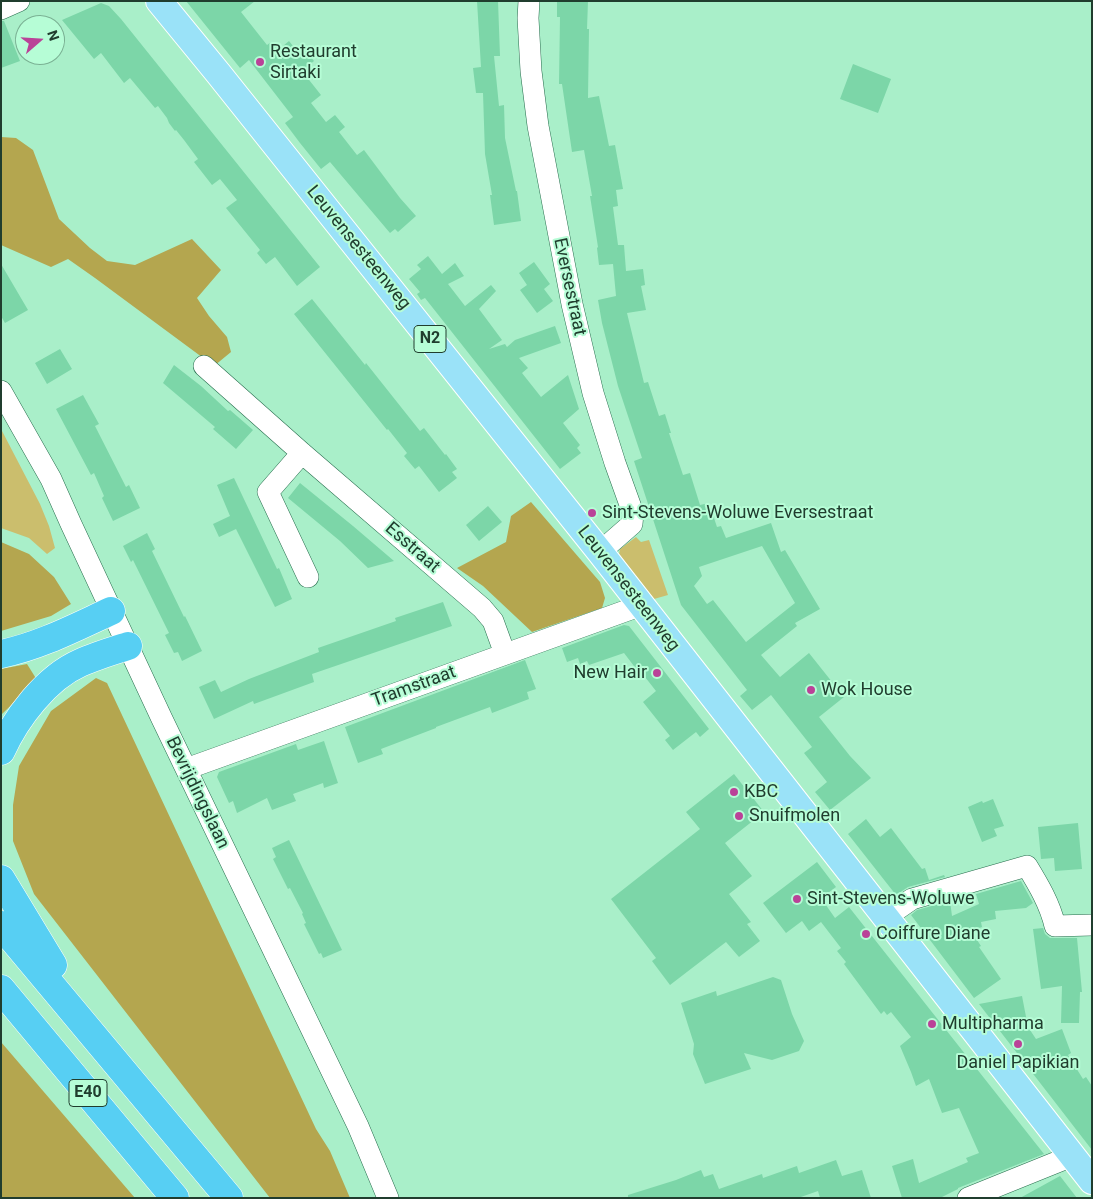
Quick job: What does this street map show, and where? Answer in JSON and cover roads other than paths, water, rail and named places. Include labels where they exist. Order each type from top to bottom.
[{"type":"highway","points":[[1,654],[43,641],[112,611]]},
{"type":"highway","points":[[1,751],[20,715],[59,675],[79,663],[128,646]]},
{"type":"highway","points":[[1,878],[96,1038]]},
{"type":"highway","name":"E40","points":[[1,926],[229,1198]]},
{"type":"highway","name":"E40","points":[[1,989],[175,1198]]},
{"type":"main road","name":"Leuvensesteenweg","points":[[159,1],[642,605],[1092,1181]]},
{"type":"street","points":[[1,9],[19,1]]},
{"type":"street","name":"Eversestraat","points":[[529,1],[530,71],[538,126],[572,304],[593,393],[633,513],[632,524],[600,552]]},
{"type":"street","name":"Esstraat","points":[[204,366],[482,608],[494,621],[505,654]]},
{"type":"street","name":"Bevrijdingslaan","points":[[1,391],[51,479],[186,769],[353,1118],[388,1198]]},
{"type":"street","points":[[302,453],[268,492],[308,577]]},
{"type":"street","name":"Tramstraat","points":[[186,769],[642,605]]},
{"type":"street","points":[[886,917],[912,899],[1027,866],[1048,903],[1053,914],[1055,926],[1092,925]]},
{"type":"street","points":[[968,1198],[1072,1156]]},
{"type":"place","name":"Restaurant Sirtaki","points":[[260,62]]},
{"type":"place","name":"Sint-Stevens-Woluwe Eversestraat","points":[[592,513]]},
{"type":"place","name":"New Hair","points":[[657,673]]},
{"type":"place","name":"Wok House","points":[[811,690]]},
{"type":"place","name":"KBC","points":[[734,792]]},
{"type":"place","name":"Snuifmolen","points":[[739,816]]},
{"type":"place","name":"Sint-Stevens-Woluwe","points":[[797,899]]},
{"type":"place","name":"Coiffure Diane","points":[[866,934]]},
{"type":"place","name":"Multipharma","points":[[932,1024]]},
{"type":"place","name":"Daniel Papikian","points":[[1018,1044]]}]
